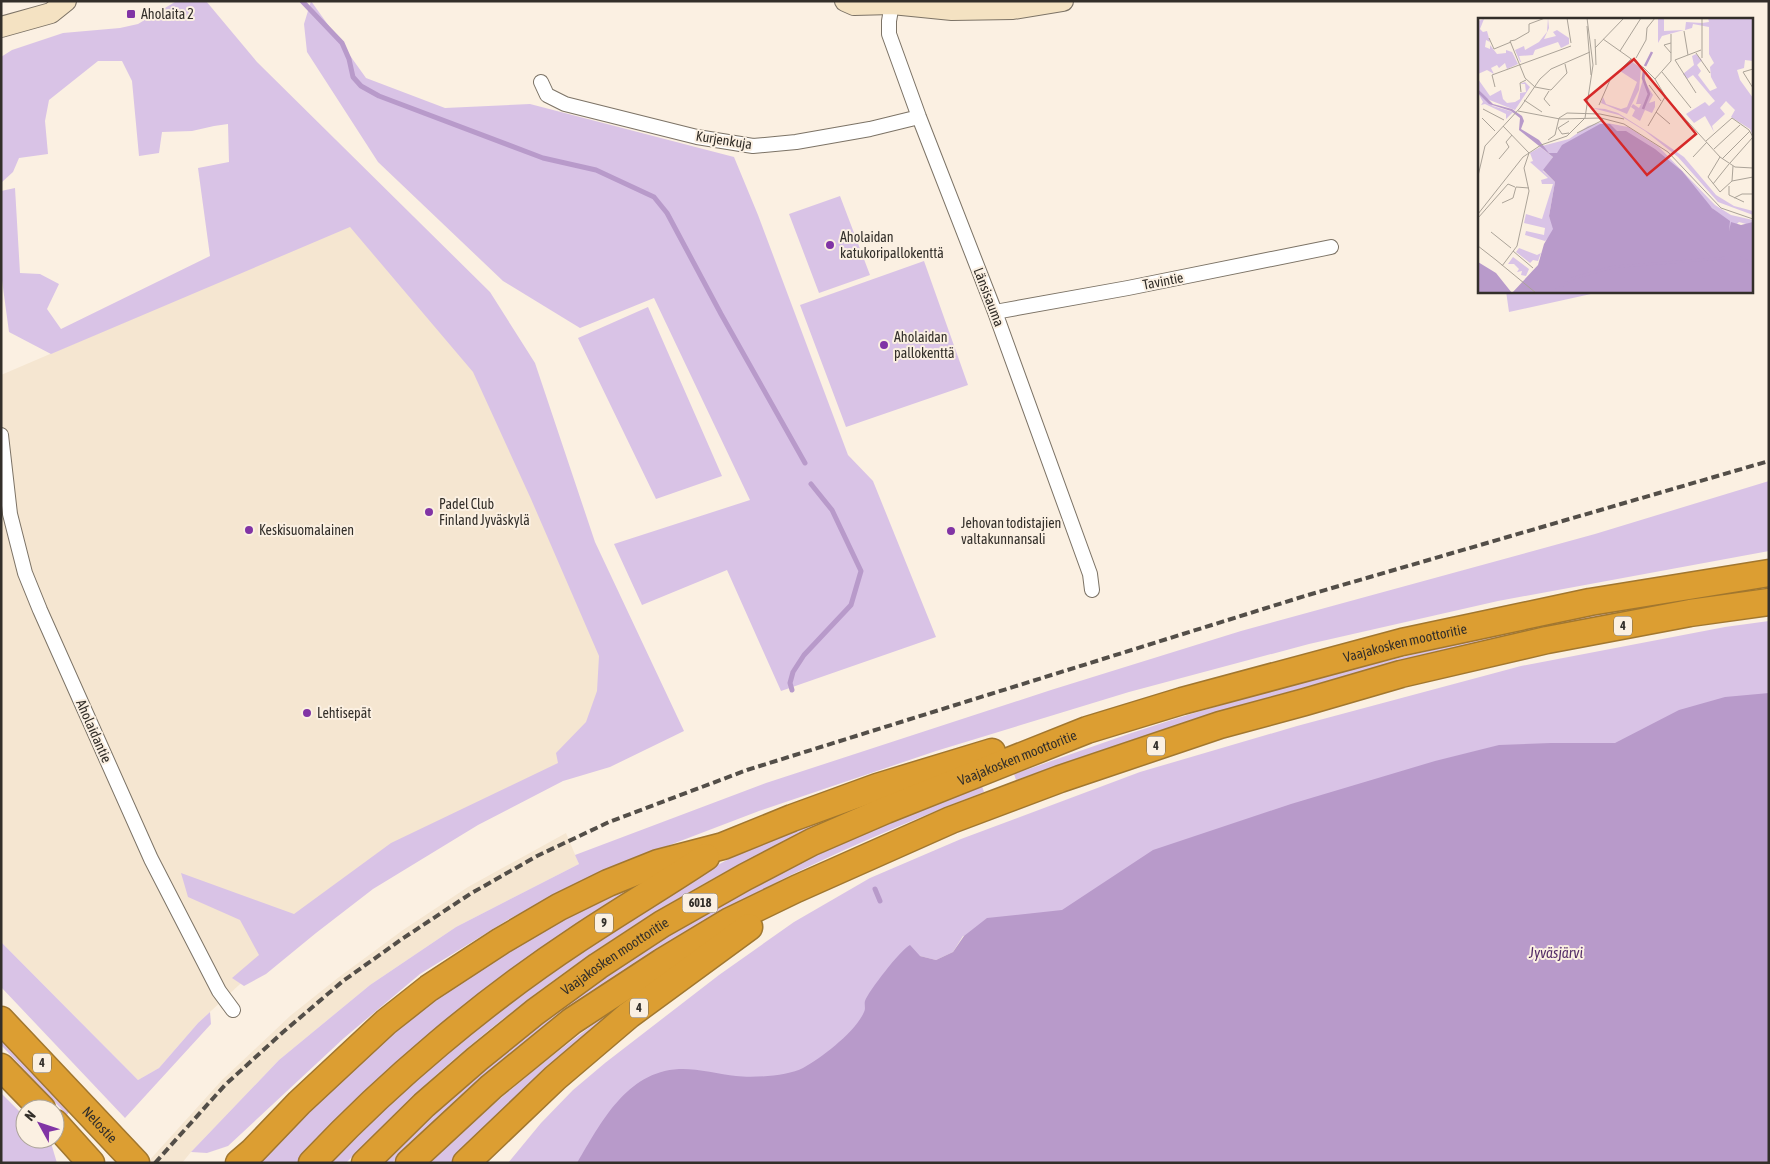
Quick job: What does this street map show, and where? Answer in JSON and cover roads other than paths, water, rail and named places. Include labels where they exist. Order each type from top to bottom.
[{"type":"highway","name":"Vaajakosken moottoritie","points":[[365,1163],[431,1099],[477,1059],[535,1012],[598,966],[662,924],[745,877],[812,842],[886,810],[1087,730],[1182,700],[1402,642],[1590,602],[1769,573]]},
{"type":"highway","name":"Vaajakosken moottoritie","points":[[409,1163],[491,1087],[572,1021],[662,962],[730,922],[796,889],[904,840],[1015,795],[1220,724],[1401,674],[1547,640],[1690,613],[1769,602]]},
{"type":"highway","name":"4","points":[[246,1157],[299,1103],[386,1022],[429,988],[501,941],[559,907],[608,883],[658,863],[723,846],[877,786],[983,754],[1087,730]]},
{"type":"highway","name":"9","points":[[312,1163],[417,1062],[488,1005],[577,940],[723,846]]},
{"type":"highway","name":"4","points":[[466,1163],[555,1078],[629,1015],[732,940],[796,889]]},
{"type":"highway","name":"Nelostie","points":[[1,1020],[138,1161]]},
{"type":"highway","name":"4","points":[[1,1066],[32,1099]]},
{"type":"highway","points":[[65,1133],[91,1163]]},
{"type":"highway","points":[[483,1163],[492,1139]]},
{"type":"main road","points":[[1,27],[51,13],[66,1]]},
{"type":"main road","points":[[845,1],[854,5],[889,3],[952,10],[1013,8],[1063,1]]},
{"type":"street","name":"Länsisauma","points":[[889,3],[889,34],[919,117],[995,312],[1090,574],[1092,590]]},
{"type":"street","name":"Kurjenkuja","points":[[541,82],[547,95],[565,104],[697,137],[753,146],[796,142],[870,129],[919,117]]},
{"type":"street","name":"Tavintie","points":[[995,312],[1331,248]]},
{"type":"street","name":"Aholaidantie","points":[[1,435],[10,514],[25,573],[151,859],[219,991],[233,1010]]},
{"type":"water","name":"Jyväsjärvi","points":[[1769,693],[1769,1163],[577,1163],[606,1116],[617,1102],[644,1079],[660,1072],[685,1069],[752,1077],[780,1075],[797,1071],[811,1064],[829,1051],[854,1027],[864,1012],[865,1001],[872,989],[893,962],[910,945],[920,956],[936,960],[953,952],[964,936],[987,918],[1062,910],[1153,850],[1291,804],[1435,761],[1499,745],[1615,743],[1679,710],[1725,697]]},
{"type":"waterway","points":[[302,1],[342,43],[349,59],[353,77],[361,86],[379,96],[543,158],[596,170],[654,197],[667,213],[721,314],[805,463]]},
{"type":"waterway","points":[[792,690],[790,683],[793,672],[804,655],[851,605],[861,571],[832,510],[811,484]]},
{"type":"waterway","points":[[875,889],[880,901]]},
{"type":"railway","points":[[155,1163],[225,1085],[343,981],[470,894],[537,856],[609,822],[747,770],[1308,595],[1769,461]]},
{"type":"place","name":"Aholaita 2","points":[[131,14]]},
{"type":"place","name":"Aholaidan katukoripallokenttä","points":[[830,245]]},
{"type":"place","name":"Aholaidan pallokenttä","points":[[884,345]]},
{"type":"place","name":"Padel Club Finland Jyväskylä","points":[[429,512]]},
{"type":"place","name":"Keskisuomalainen","points":[[249,530]]},
{"type":"place","name":"Jehovan todistajien valtakunnansali","points":[[951,531]]},
{"type":"place","name":"Lehtisepät","points":[[307,713]]}]
